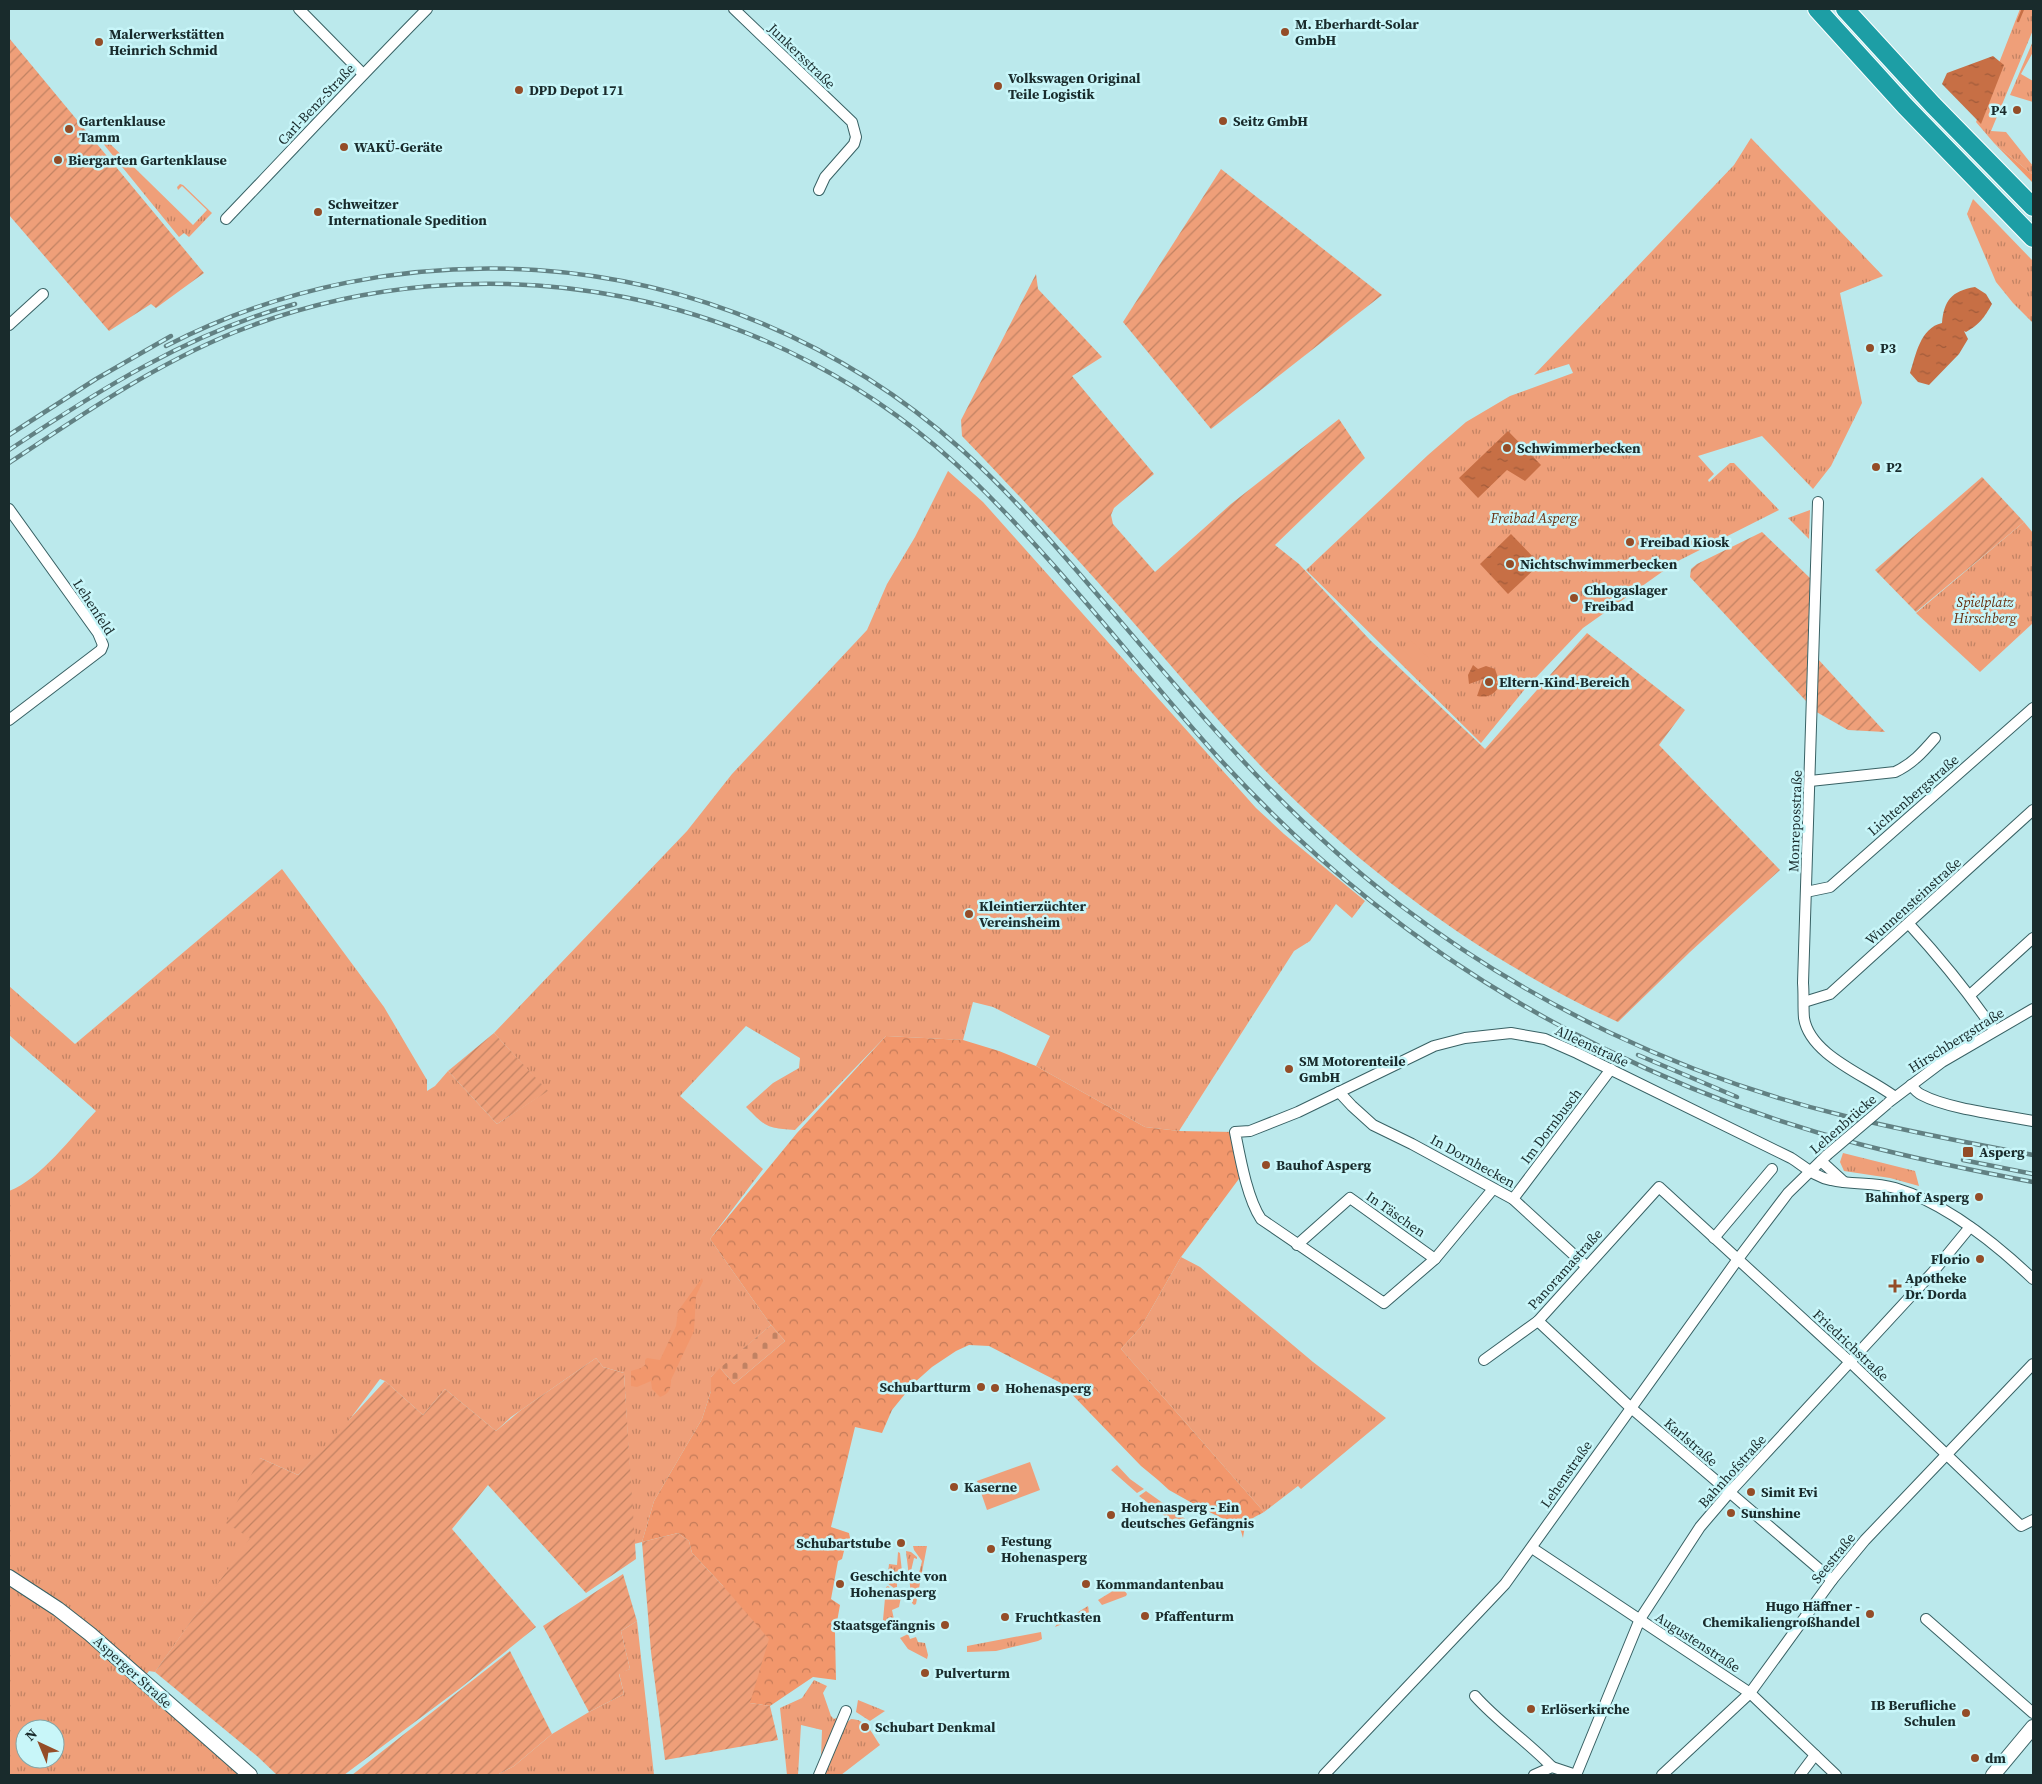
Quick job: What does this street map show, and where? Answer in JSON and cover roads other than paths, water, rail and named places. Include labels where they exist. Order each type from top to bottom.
[{"type":"highway","points":[[1816,9],[1905,106],[2033,238]]},
{"type":"highway","points":[[1845,9],[1934,105],[2033,207]]},
{"type":"main road","name":"Asperger Straße","points":[[9,1577],[58,1609],[90,1634],[250,1775]]},
{"type":"main road","points":[[1993,1775],[2031,1734]]},
{"type":"street","points":[[299,9],[363,74]]},
{"type":"street","name":"Carl-Benz-Straße","points":[[226,219],[427,9]]},
{"type":"street","name":"Junkersstraße","points":[[734,9],[852,122],[856,137],[854,144],[825,178],[819,190]]},
{"type":"street","points":[[9,325],[43,294]]},
{"type":"street","name":"Monreposstraße","points":[[1818,502],[1804,1020],[1821,1048],[1891,1101]]},
{"type":"street","name":"Lehenfeld","points":[[9,509],[98,634],[104,646],[9,720]]},
{"type":"street","name":"Lichtenbergstraße","points":[[1806,892],[1830,887],[2033,708]]},
{"type":"street","points":[[1810,781],[1895,772],[1913,762],[1935,738]]},
{"type":"street","name":"Wunnensteinstraße","points":[[1804,1002],[1830,994],[2033,810]]},
{"type":"street","points":[[1909,924],[1943,961],[1970,995],[1994,1030]]},
{"type":"street","points":[[1970,995],[2033,938]]},
{"type":"street","name":"Hirschbergstraße","points":[[1891,1101],[1942,1062],[2033,1009]]},
{"type":"street","name":"Alleenstraße","points":[[1297,1245],[1265,1224],[1258,1215],[1244,1172],[1235,1132],[1250,1131],[1298,1112],[1434,1046],[1466,1038],[1511,1033],[1545,1040],[1610,1069],[1791,1158],[1824,1178],[1862,1185],[1882,1185],[1905,1191],[1925,1200],[1970,1226],[2033,1280]]},
{"type":"street","name":"Im Dornbusch","points":[[1513,1199],[1610,1069]]},
{"type":"street","points":[[1911,1085],[1916,1092],[1924,1096],[1955,1105],[2033,1121]]},
{"type":"street","name":"In Dornhecken","points":[[1339,1092],[1373,1125],[1513,1199],[1586,1266]]},
{"type":"street","name":"Lehenbrücke","points":[[1810,1171],[1891,1101]]},
{"type":"street","points":[[1824,1158],[1844,1182]]},
{"type":"street","points":[[1714,1238],[1772,1169]]},
{"type":"street","name":"Lehenstraße","points":[[1324,1775],[1505,1584],[1630,1407],[1738,1259],[1788,1193],[1810,1171]]},
{"type":"street","name":"Friedrichstraße","points":[[1659,1187],[1850,1362],[2021,1526],[2033,1520]]},
{"type":"street","name":"Panoramastraße","points":[[1484,1360],[1538,1321],[1659,1187]]},
{"type":"street","points":[[1297,1245],[1384,1303],[1435,1259],[1493,1189]]},
{"type":"street","name":"In Täschen","points":[[1297,1245],[1350,1198],[1435,1259]]},
{"type":"street","name":"Bahnhofstraße","points":[[1576,1775],[1640,1619],[1700,1528],[1729,1493],[1933,1272],[1970,1226]]},
{"type":"street","name":"Karlstraße","points":[[1538,1321],[1630,1407],[1832,1580]]},
{"type":"street","name":"Seestraße","points":[[1662,1775],[1750,1692],[1832,1580],[1865,1540],[2033,1364]]},
{"type":"street","name":"Augustenstraße","points":[[1532,1548],[1750,1692],[1836,1775]]},
{"type":"street","points":[[1926,1619],[2033,1713]]},
{"type":"street","points":[[1475,1696],[1491,1713],[1528,1743],[1552,1766],[1576,1775]]},
{"type":"street","points":[[819,1775],[846,1712]]},
{"type":"street","points":[[1800,1775],[1815,1755]]},
{"type":"street","points":[[1534,1775],[1552,1766]]},
{"type":"water","points":[[1993,56],[2004,65],[1981,124],[1942,84],[1947,73]]},
{"type":"water","points":[[1975,287],[1986,294],[1992,304],[1989,309],[1975,326],[1966,332],[1964,331],[1968,339],[1959,354],[1929,385],[1918,382],[1910,373],[1924,336],[1929,330],[1942,323],[1950,298],[1960,291]]},
{"type":"water","name":"Schwimmerbecken","points":[[1508,431],[1541,465],[1525,481],[1507,470],[1478,498],[1459,478]]},
{"type":"water","name":"Nichtschwimmerbecken","points":[[1511,534],[1540,564],[1508,594],[1480,564]]},
{"type":"water","name":"Eltern-Kind-Bereich","points":[[1473,665],[1478,669],[1486,666],[1495,669],[1498,678],[1496,683],[1500,685],[1488,696],[1477,696],[1483,679],[1469,684],[1468,675]]},
{"type":"waterway","points":[[2018,21],[2023,9]]},
{"type":"railway","points":[[166,346],[209,325],[299,294],[346,283],[440,270],[536,270],[594,276],[652,287],[708,303],[763,324],[816,349],[867,378],[916,412],[961,449],[1038,526],[1212,727],[1283,802],[1359,872],[1400,905],[1450,941],[1501,974],[1555,1005],[1666,1058],[1723,1080],[1782,1099],[1865,1121],[2033,1155]]},
{"type":"railway","points":[[9,463],[147,375],[205,345],[235,332],[331,302],[429,286],[528,285],[625,297],[720,323],[811,363],[896,415],[973,480],[1037,546],[1217,756],[1273,814],[1331,868],[1372,902],[1426,943],[1483,981],[1542,1016],[1603,1048],[1666,1077],[1730,1103],[1794,1125],[1859,1144],[1902,1155],[2033,1182]]},
{"type":"railway","points":[[9,450],[77,406],[146,365],[218,331],[256,316],[295,304]]},
{"type":"railway","points":[[9,435],[96,379],[171,336]]},
{"type":"railway","points":[[1638,1055],[1737,1097]]},
{"type":"railway","points":[[1963,1160],[2033,1174]]},
{"type":"place","name":"M. Eberhardt-Solar GmbH","points":[[1285,32]]},
{"type":"place","name":"Malerwerkstätten Heinrich Schmid","points":[[99,42]]},
{"type":"place","name":"Volkswagen Original Teile Logistik","points":[[998,86]]},
{"type":"place","name":"DPD Depot 171","points":[[519,90]]},
{"type":"place","name":"P4","points":[[2017,110]]},
{"type":"place","name":"Seitz GmbH","points":[[1223,121]]},
{"type":"place","name":"Gartenklause Tamm","points":[[69,129]]},
{"type":"place","name":"WAKÜ-Geräte","points":[[344,147]]},
{"type":"place","name":"Biergarten Gartenklause","points":[[58,160]]},
{"type":"place","name":"Schweitzer Internationale Spedition","points":[[318,212]]},
{"type":"place","name":"P3","points":[[1870,348]]},
{"type":"place","name":"Schwimmerbecken","points":[[1507,448]]},
{"type":"place","name":"P2","points":[[1876,467]]},
{"type":"place","name":"Freibad Kiosk","points":[[1630,542]]},
{"type":"place","name":"Nichtschwimmerbecken","points":[[1510,564]]},
{"type":"place","name":"Chlogaslager Freibad","points":[[1574,598]]},
{"type":"place","name":"Eltern-Kind-Bereich","points":[[1489,682]]},
{"type":"place","name":"Kleintierzüchter Vereinsheim","points":[[969,914]]},
{"type":"place","name":"SM Motorenteile GmbH","points":[[1289,1069]]},
{"type":"place","name":"Asperg","points":[[1968,1152]]},
{"type":"place","name":"Bauhof Asperg","points":[[1266,1165]]},
{"type":"place","name":"Bahnhof Asperg","points":[[1979,1197]]},
{"type":"place","name":"Florio","points":[[1980,1259]]},
{"type":"place","name":"Apotheke Dr. Dorda","points":[[1895,1286]]},
{"type":"place","name":"Schubartturm","points":[[981,1387]]},
{"type":"place","name":"Hohenasperg","points":[[995,1388]]},
{"type":"place","name":"Kaserne","points":[[954,1487]]},
{"type":"place","name":"Simit Evi","points":[[1751,1492]]},
{"type":"place","name":"Sunshine","points":[[1731,1513]]},
{"type":"place","name":"Hohenasperg - Ein deutsches Gefängnis","points":[[1111,1515]]},
{"type":"place","name":"Schubartstube","points":[[901,1543]]},
{"type":"place","name":"Festung Hohenasperg","points":[[991,1549]]},
{"type":"place","name":"Geschichte von Hohenasperg","points":[[840,1584]]},
{"type":"place","name":"Kommandantenbau","points":[[1086,1584]]},
{"type":"place","name":"Hugo Häffner - Chemikaliengroßhandel","points":[[1870,1614]]},
{"type":"place","name":"Pfaffenturm","points":[[1145,1616]]},
{"type":"place","name":"Fruchtkasten","points":[[1005,1617]]},
{"type":"place","name":"Staatsgefängnis","points":[[945,1625]]},
{"type":"place","name":"Pulverturm","points":[[925,1673]]},
{"type":"place","name":"Erlöserkirche","points":[[1531,1709]]},
{"type":"place","name":"IB Berufliche Schulen","points":[[1966,1713]]},
{"type":"place","name":"Schubart Denkmal","points":[[865,1727]]},
{"type":"place","name":"dm","points":[[1975,1758]]},
{"type":"park label","name":"Freibad Asperg","points":[[1534,518]]},
{"type":"park label","name":"Spielplatz Hirschberg","points":[[1985,610]]}]
